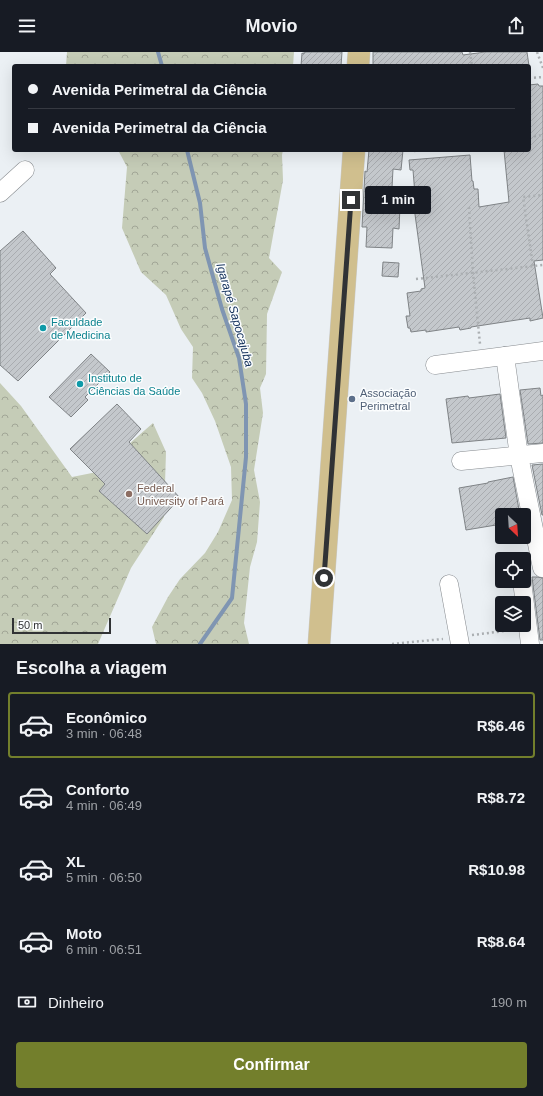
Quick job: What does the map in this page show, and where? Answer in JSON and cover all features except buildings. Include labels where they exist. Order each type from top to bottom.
[{"type":"main road","points":[[358,64],[359,52]]},
{"type":"main road","points":[[319,644],[354,152]]},
{"type":"street","points":[[0,193],[25,170]]},
{"type":"street","points":[[435,365],[543,351]]},
{"type":"street","points":[[505,356],[519,456],[542,568]]},
{"type":"street","points":[[461,461],[543,453]]},
{"type":"street","points":[[449,584],[460,644]]},
{"type":"street","points":[[523,588],[530,644]]},
{"type":"path","points":[[470,52],[472,64]]},
{"type":"path","points":[[536,52],[543,68]]},
{"type":"path","points":[[531,78],[543,77]]},
{"type":"path","points":[[531,137],[543,135]]},
{"type":"path","points":[[533,266],[523,197],[543,195]]},
{"type":"path","points":[[468,207],[481,359]]},
{"type":"path","points":[[416,279],[543,265]]},
{"type":"green space","points":[[67,52],[294,52],[293,64],[66,64]]},
{"type":"green space","points":[[119,152],[283,152],[283,180],[269,258],[282,272],[267,314],[266,374],[260,388],[263,413],[254,470],[260,502],[257,542],[250,567],[244,623],[249,644],[156,644],[152,627],[168,597],[180,579],[205,553],[218,532],[232,500],[231,467],[215,421],[202,393],[192,378],[193,347],[181,329],[166,295],[141,272],[122,228],[127,167]]},
{"type":"green space","points":[[0,383],[21,406],[72,477],[97,472],[153,423],[166,452],[164,517],[131,568],[98,644],[0,644]]},
{"type":"waterway","name":"Igarapé Sapocajuba","points":[[158,52],[161,64]]},
{"type":"waterway","name":"Igarapé Sapocajuba","points":[[187,152],[200,203],[205,248],[222,309],[239,358],[246,404],[246,457],[232,598],[200,644]]},
{"type":"place","name":"Faculdade de Medicina","points":[[43,328]]},
{"type":"place","name":"Instituto de Ciências da Saúde","points":[[80,384]]},
{"type":"place","name":"Associação Perimetral","points":[[352,399]]},
{"type":"place","name":"Federal University of Pará","points":[[129,494]]},
{"type":"route","points":[[324,578],[351,200]]}]
